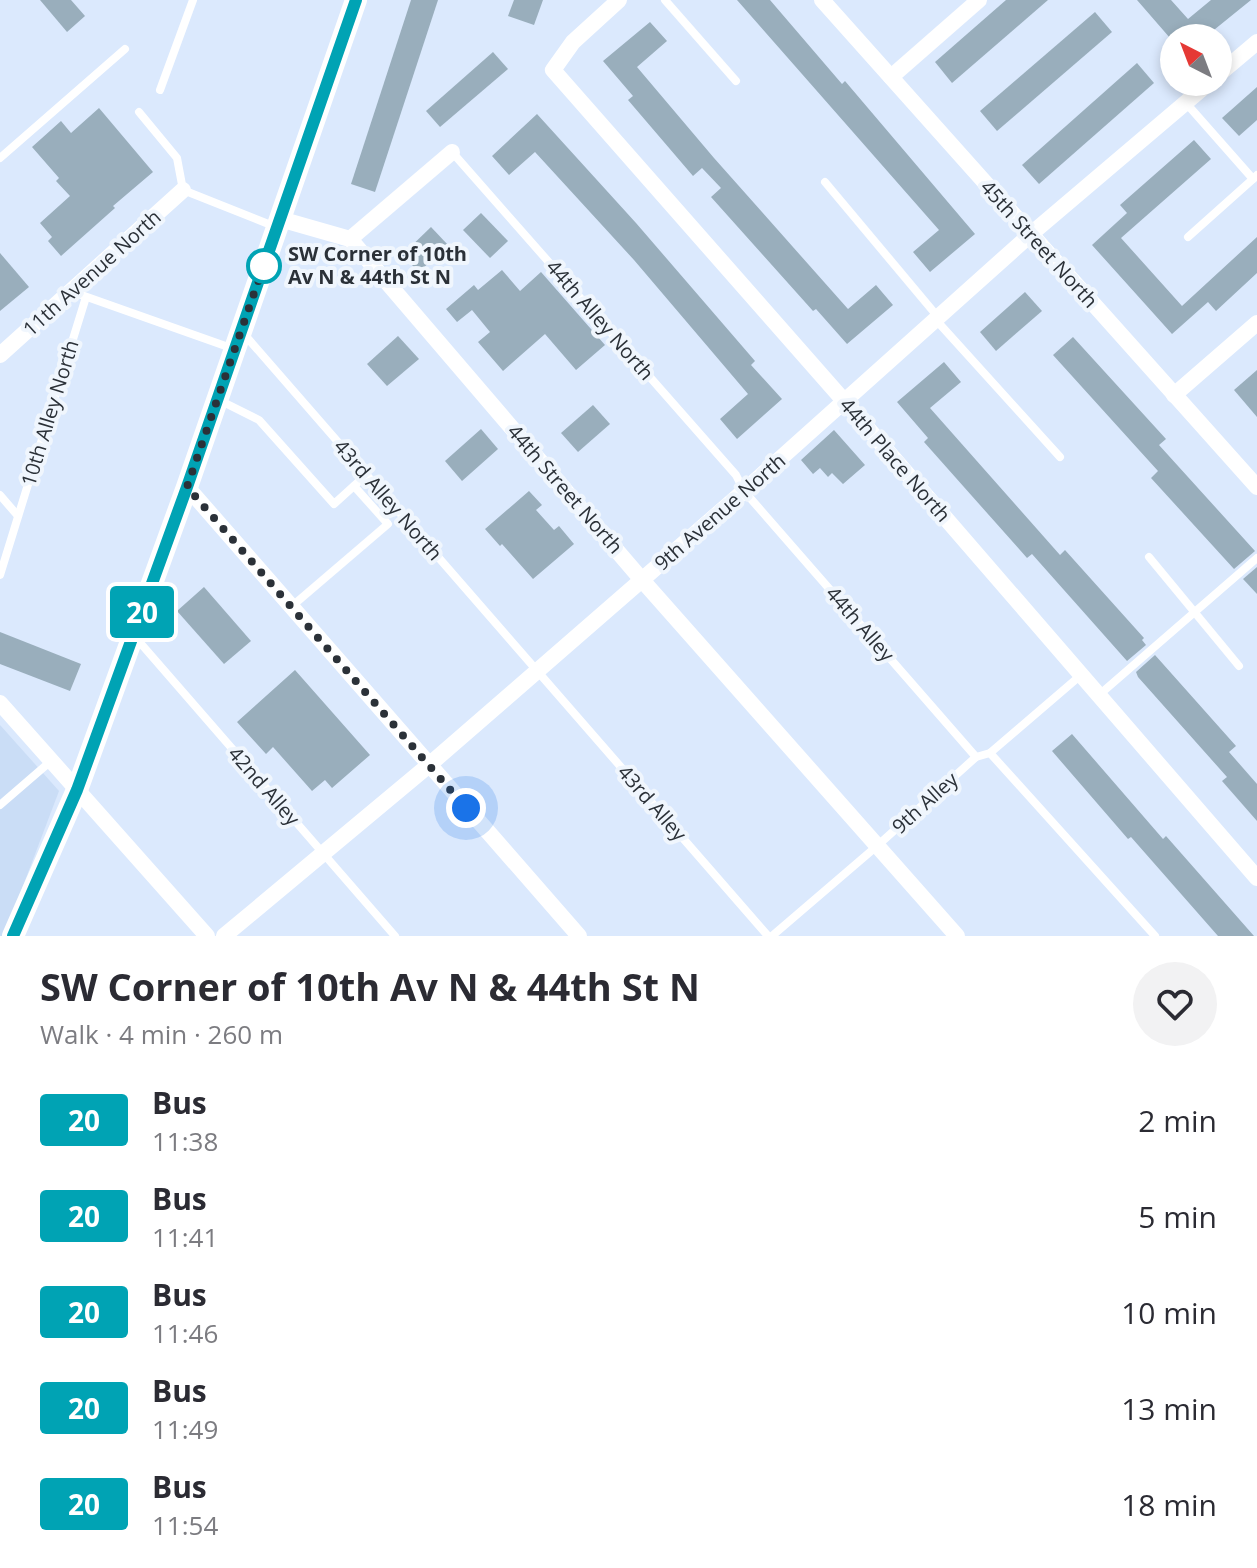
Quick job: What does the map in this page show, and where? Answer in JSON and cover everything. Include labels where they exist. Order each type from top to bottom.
[{"type":"street","points":[[14,936],[77,790],[187,487],[356,0]]},
{"type":"street","name":"44th Place North","points":[[619,0],[573,42],[553,70],[1257,878]]},
{"type":"street","name":"45th Street North","points":[[822,0],[1257,487]]},
{"type":"street","points":[[891,77],[979,0]]},
{"type":"street","points":[[1232,63],[1257,42]]},
{"type":"street","name":"9th Avenue North","points":[[224,936],[429,765],[845,402],[1031,234],[1193,96]]},
{"type":"street","points":[[279,223],[350,239],[452,152]]},
{"type":"street","name":"11th Avenue North","points":[[0,355],[80,294],[183,190]]},
{"type":"street","name":"44th Street North","points":[[350,239],[642,580],[957,936]]},
{"type":"street","points":[[1174,395],[1257,323]]},
{"type":"street","points":[[187,487],[579,936]]},
{"type":"street","points":[[0,703],[207,936]]},
{"type":"lane","points":[[160,90],[193,0]]},
{"type":"lane","points":[[665,0],[736,81]]},
{"type":"lane","points":[[0,158],[125,49]]},
{"type":"lane","points":[[1186,102],[1255,177],[1188,237]]},
{"type":"lane","points":[[139,112],[177,158],[183,190],[279,223]]},
{"type":"lane","name":"44th Alley North","points":[[452,152],[736,475],[744,491]]},
{"type":"lane","points":[[825,182],[937,319],[1060,457]]},
{"type":"lane","name":"43rd Alley North","points":[[80,294],[238,340],[366,475],[537,669]]},
{"type":"lane","name":"10th Alley North","points":[[0,575],[80,294]]},
{"type":"lane","points":[[216,399],[259,420],[334,504],[366,475]]},
{"type":"lane","points":[[291,607],[388,524],[354,486]]},
{"type":"lane","name":"44th Alley","points":[[744,491],[976,757]]},
{"type":"lane","points":[[0,495],[18,516]]},
{"type":"lane","points":[[1149,557],[1239,666]]},
{"type":"lane","points":[[1099,695],[1257,558]]},
{"type":"lane","name":"42nd Alley","points":[[133,635],[395,936]]},
{"type":"lane","name":"43rd Alley","points":[[537,669],[770,936]]},
{"type":"lane","name":"9th Alley","points":[[770,936],[976,757],[990,753],[1081,675]]},
{"type":"lane","points":[[990,753],[1155,936]]},
{"type":"lane","points":[[0,805],[51,761]]},
{"type":"shaded area","points":[[0,725],[59,791],[4,936],[0,936]]},
{"type":"building","points":[[40,0],[71,0],[85,16],[67,32]]},
{"type":"building","points":[[411,0],[438,0],[375,192],[351,184]]},
{"type":"building","points":[[514,0],[543,0],[534,25],[508,16]]},
{"type":"building","points":[[737,0],[770,0],[842,84],[845,81],[975,234],[930,272],[913,252],[939,230]]},
{"type":"building","points":[[1006,0],[1048,0],[952,83],[935,62]]},
{"type":"building","points":[[1137,0],[1171,0],[1188,19],[1211,0],[1251,0],[1221,24],[1160,24],[1160,26]]},
{"type":"building","points":[[1095,12],[1112,32],[997,131],[980,111]]},
{"type":"building","points":[[650,22],[667,41],[637,67],[714,158],[848,309],[876,285],[893,305],[847,344],[816,309],[813,311],[711,197],[721,188],[702,168],[693,176],[628,100],[633,96],[603,61]]},
{"type":"building","points":[[493,52],[508,69],[440,127],[426,111]]},
{"type":"building","points":[[1137,63],[1154,83],[1039,184],[1022,165]]},
{"type":"building","points":[[1257,87],[1257,120],[1239,136],[1222,118]]},
{"type":"building","points":[[99,108],[153,172],[61,256],[48,241],[52,237],[40,223],[70,196],[32,147],[61,121],[71,133]]},
{"type":"building","points":[[537,114],[755,361],[751,365],[782,399],[737,439],[720,419],[748,394],[634,260],[535,152],[509,175],[492,156]]},
{"type":"building","points":[[1194,140],[1211,159],[1121,238],[1182,306],[1257,237],[1257,273],[1216,311],[1208,302],[1172,334],[1092,245],[1127,213],[1120,205]]},
{"type":"building","points":[[481,213],[508,241],[490,258],[463,230]]},
{"type":"building","points":[[431,227],[448,245],[419,272],[402,255]]},
{"type":"building","points":[[0,253],[29,287],[0,311]]},
{"type":"building","points":[[502,270],[520,291],[541,272],[605,345],[576,370],[545,334],[503,371],[478,342],[490,332],[472,310],[457,322],[446,309],[474,285],[478,290]]},
{"type":"building","points":[[1025,292],[1042,311],[996,351],[980,332]]},
{"type":"building","points":[[398,336],[419,359],[387,386],[367,364]]},
{"type":"building","points":[[1073,337],[1166,439],[1159,445],[1255,551],[1234,569],[1151,478],[1158,471],[1053,355]]},
{"type":"building","points":[[944,362],[961,382],[930,408],[1060,555],[1065,550],[1144,638],[1142,640],[1146,645],[1127,661],[1032,554],[1027,558],[924,442],[928,438],[897,402]]},
{"type":"building","points":[[1257,370],[1257,417],[1234,390]]},
{"type":"building","points":[[593,405],[610,424],[578,452],[561,433]]},
{"type":"building","points":[[481,429],[498,449],[462,481],[445,461]]},
{"type":"building","points":[[834,430],[865,465],[843,484],[832,473],[828,477],[820,468],[813,474],[801,460]]},
{"type":"building","points":[[529,491],[542,505],[536,510],[554,530],[559,526],[574,544],[533,579],[485,529]]},
{"type":"building","points":[[1257,567],[1257,594],[1243,579]]},
{"type":"building","points":[[204,587],[251,641],[224,664],[177,611]]},
{"type":"building","points":[[0,632],[81,664],[70,691],[0,664]]},
{"type":"building","points":[[1155,655],[1236,746],[1229,752],[1257,784],[1257,821],[1222,781],[1227,777],[1138,677],[1136,672]]},
{"type":"building","points":[[295,670],[370,755],[332,788],[325,780],[312,791],[273,747],[266,754],[237,722]]},
{"type":"building","points":[[1072,734],[1163,839],[1166,836],[1254,936],[1218,936],[1131,837],[1128,839],[1052,751]]},
{"type":"bus line","name":"20","points":[[13,936],[77,790],[187,487],[356,0]]},
{"type":"place","name":"SW Corner of 10th Av N & 44th St N","points":[[264,266]]},
{"type":"route","points":[[264,266],[268,253],[187,487],[466,808]]}]
